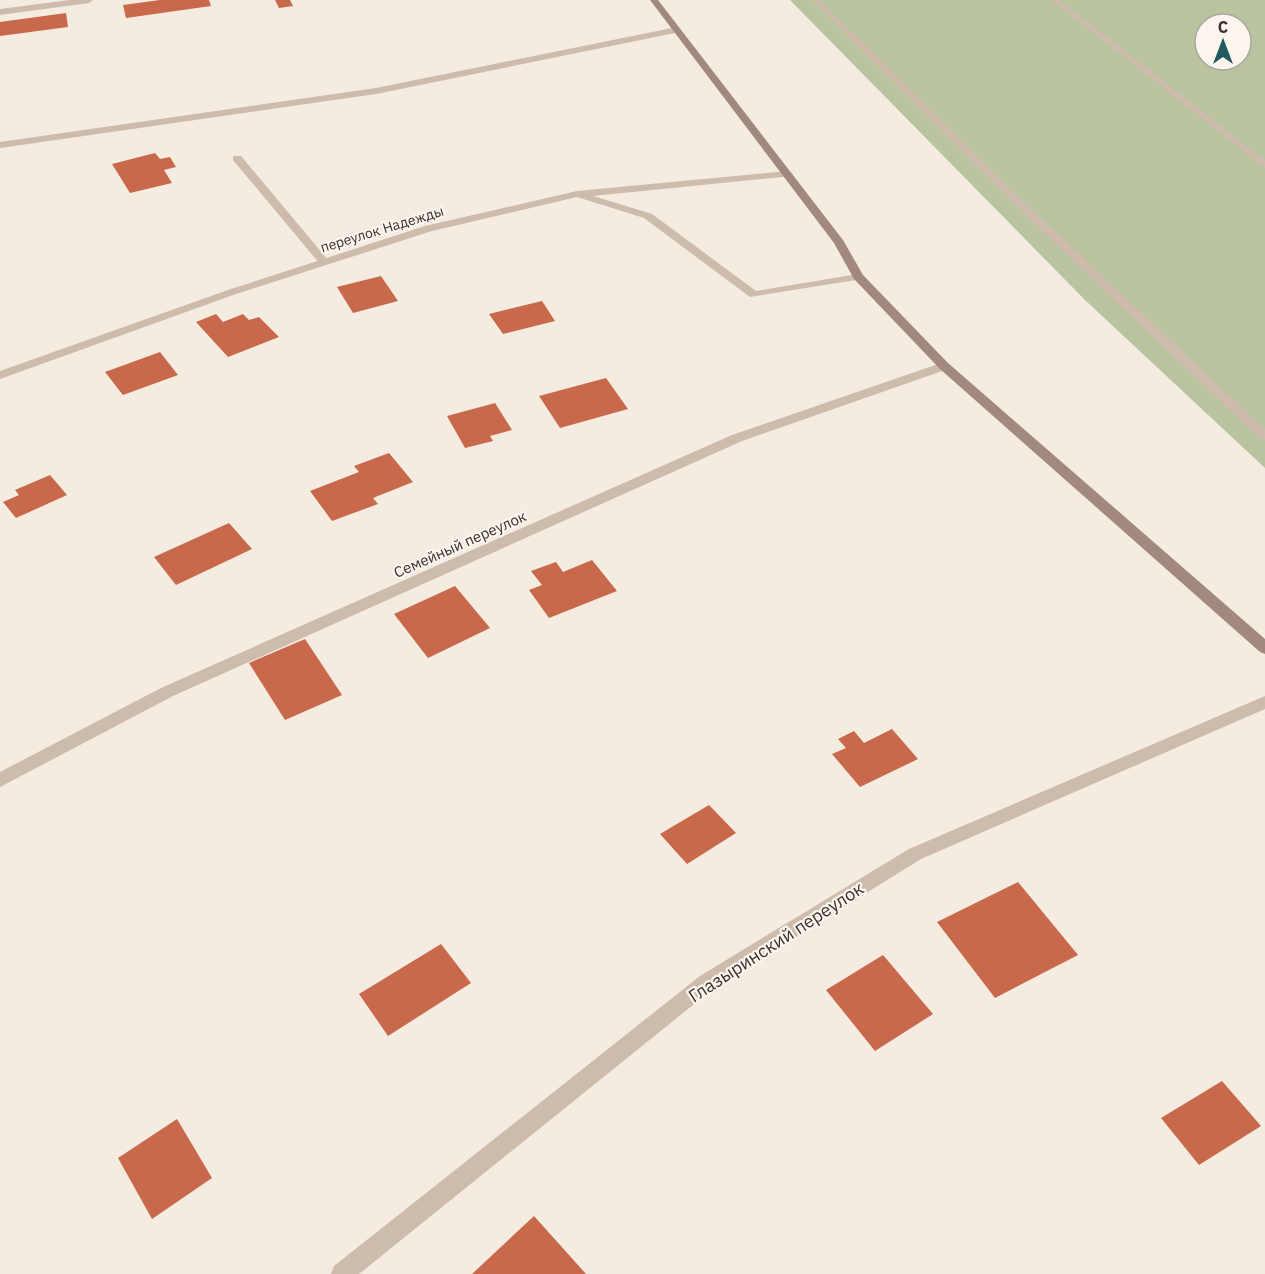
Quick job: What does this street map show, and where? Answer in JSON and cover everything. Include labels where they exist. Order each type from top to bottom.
[{"type":"street","points":[[0,12],[90,0]]},
{"type":"street","points":[[654,0],[839,242],[858,277],[944,366],[1265,648]]},
{"type":"street","points":[[815,0],[1021,205],[1265,436]]},
{"type":"street","points":[[1055,0],[1265,165]]},
{"type":"street","points":[[0,145],[375,91],[677,30]]},
{"type":"street","points":[[237,158],[324,262]]},
{"type":"street","name":"переулок Надежды","points":[[0,375],[232,292],[429,228],[577,194],[788,174]]},
{"type":"street","points":[[577,194],[648,216],[754,295],[858,277]]},
{"type":"street","name":"Семейный переулок","points":[[0,780],[167,692],[737,438],[944,366]]},
{"type":"street","name":"Глазыринский переулок","points":[[342,1274],[707,982],[915,854],[1265,702]]},
{"type":"green space","points":[[790,0],[1265,0],[1265,468],[1085,300]]},
{"type":"building","points":[[160,0],[209,0],[211,6],[126,18],[123,5]]},
{"type":"building","points":[[275,0],[290,0],[293,6],[279,8]]},
{"type":"building","points":[[66,13],[68,27],[0,36],[0,22]]},
{"type":"building","points":[[155,153],[160,159],[170,157],[176,167],[164,170],[172,183],[130,193],[112,164]]},
{"type":"building","points":[[381,276],[398,301],[353,313],[337,287]]},
{"type":"building","points":[[542,301],[555,321],[503,334],[489,314]]},
{"type":"building","points":[[216,314],[223,322],[243,314],[249,320],[259,317],[279,337],[228,357],[196,322]]},
{"type":"building","points":[[160,352],[178,375],[123,395],[105,372]]},
{"type":"building","points":[[606,378],[628,409],[560,428],[539,396]]},
{"type":"building","points":[[495,403],[512,430],[490,436],[493,441],[465,448],[447,416]]},
{"type":"building","points":[[389,453],[413,482],[373,498],[378,504],[332,521],[310,491],[359,472],[354,466]]},
{"type":"building","points":[[50,475],[67,495],[16,518],[3,502],[19,495],[15,490]]},
{"type":"building","points":[[229,523],[252,549],[176,585],[154,557]]},
{"type":"building","points":[[592,560],[617,591],[549,618],[529,590],[542,585],[531,571],[556,562],[563,572]]},
{"type":"building","points":[[455,586],[490,628],[428,658],[394,614]]},
{"type":"building","points":[[305,639],[342,695],[285,720],[249,663]]},
{"type":"building","points":[[892,729],[918,759],[860,787],[832,754],[846,748],[838,739],[854,731],[864,743]]},
{"type":"building","points":[[709,805],[736,833],[687,864],[660,834]]},
{"type":"building","points":[[1018,882],[1078,955],[995,998],[937,922]]},
{"type":"building","points":[[441,944],[471,983],[388,1036],[359,994]]},
{"type":"building","points":[[883,955],[933,1014],[875,1051],[826,990]]},
{"type":"building","points":[[1222,1081],[1261,1126],[1199,1165],[1161,1118]]},
{"type":"building","points":[[177,1119],[212,1178],[152,1219],[118,1158]]},
{"type":"building","points":[[534,1216],[586,1274],[472,1274]]}]
